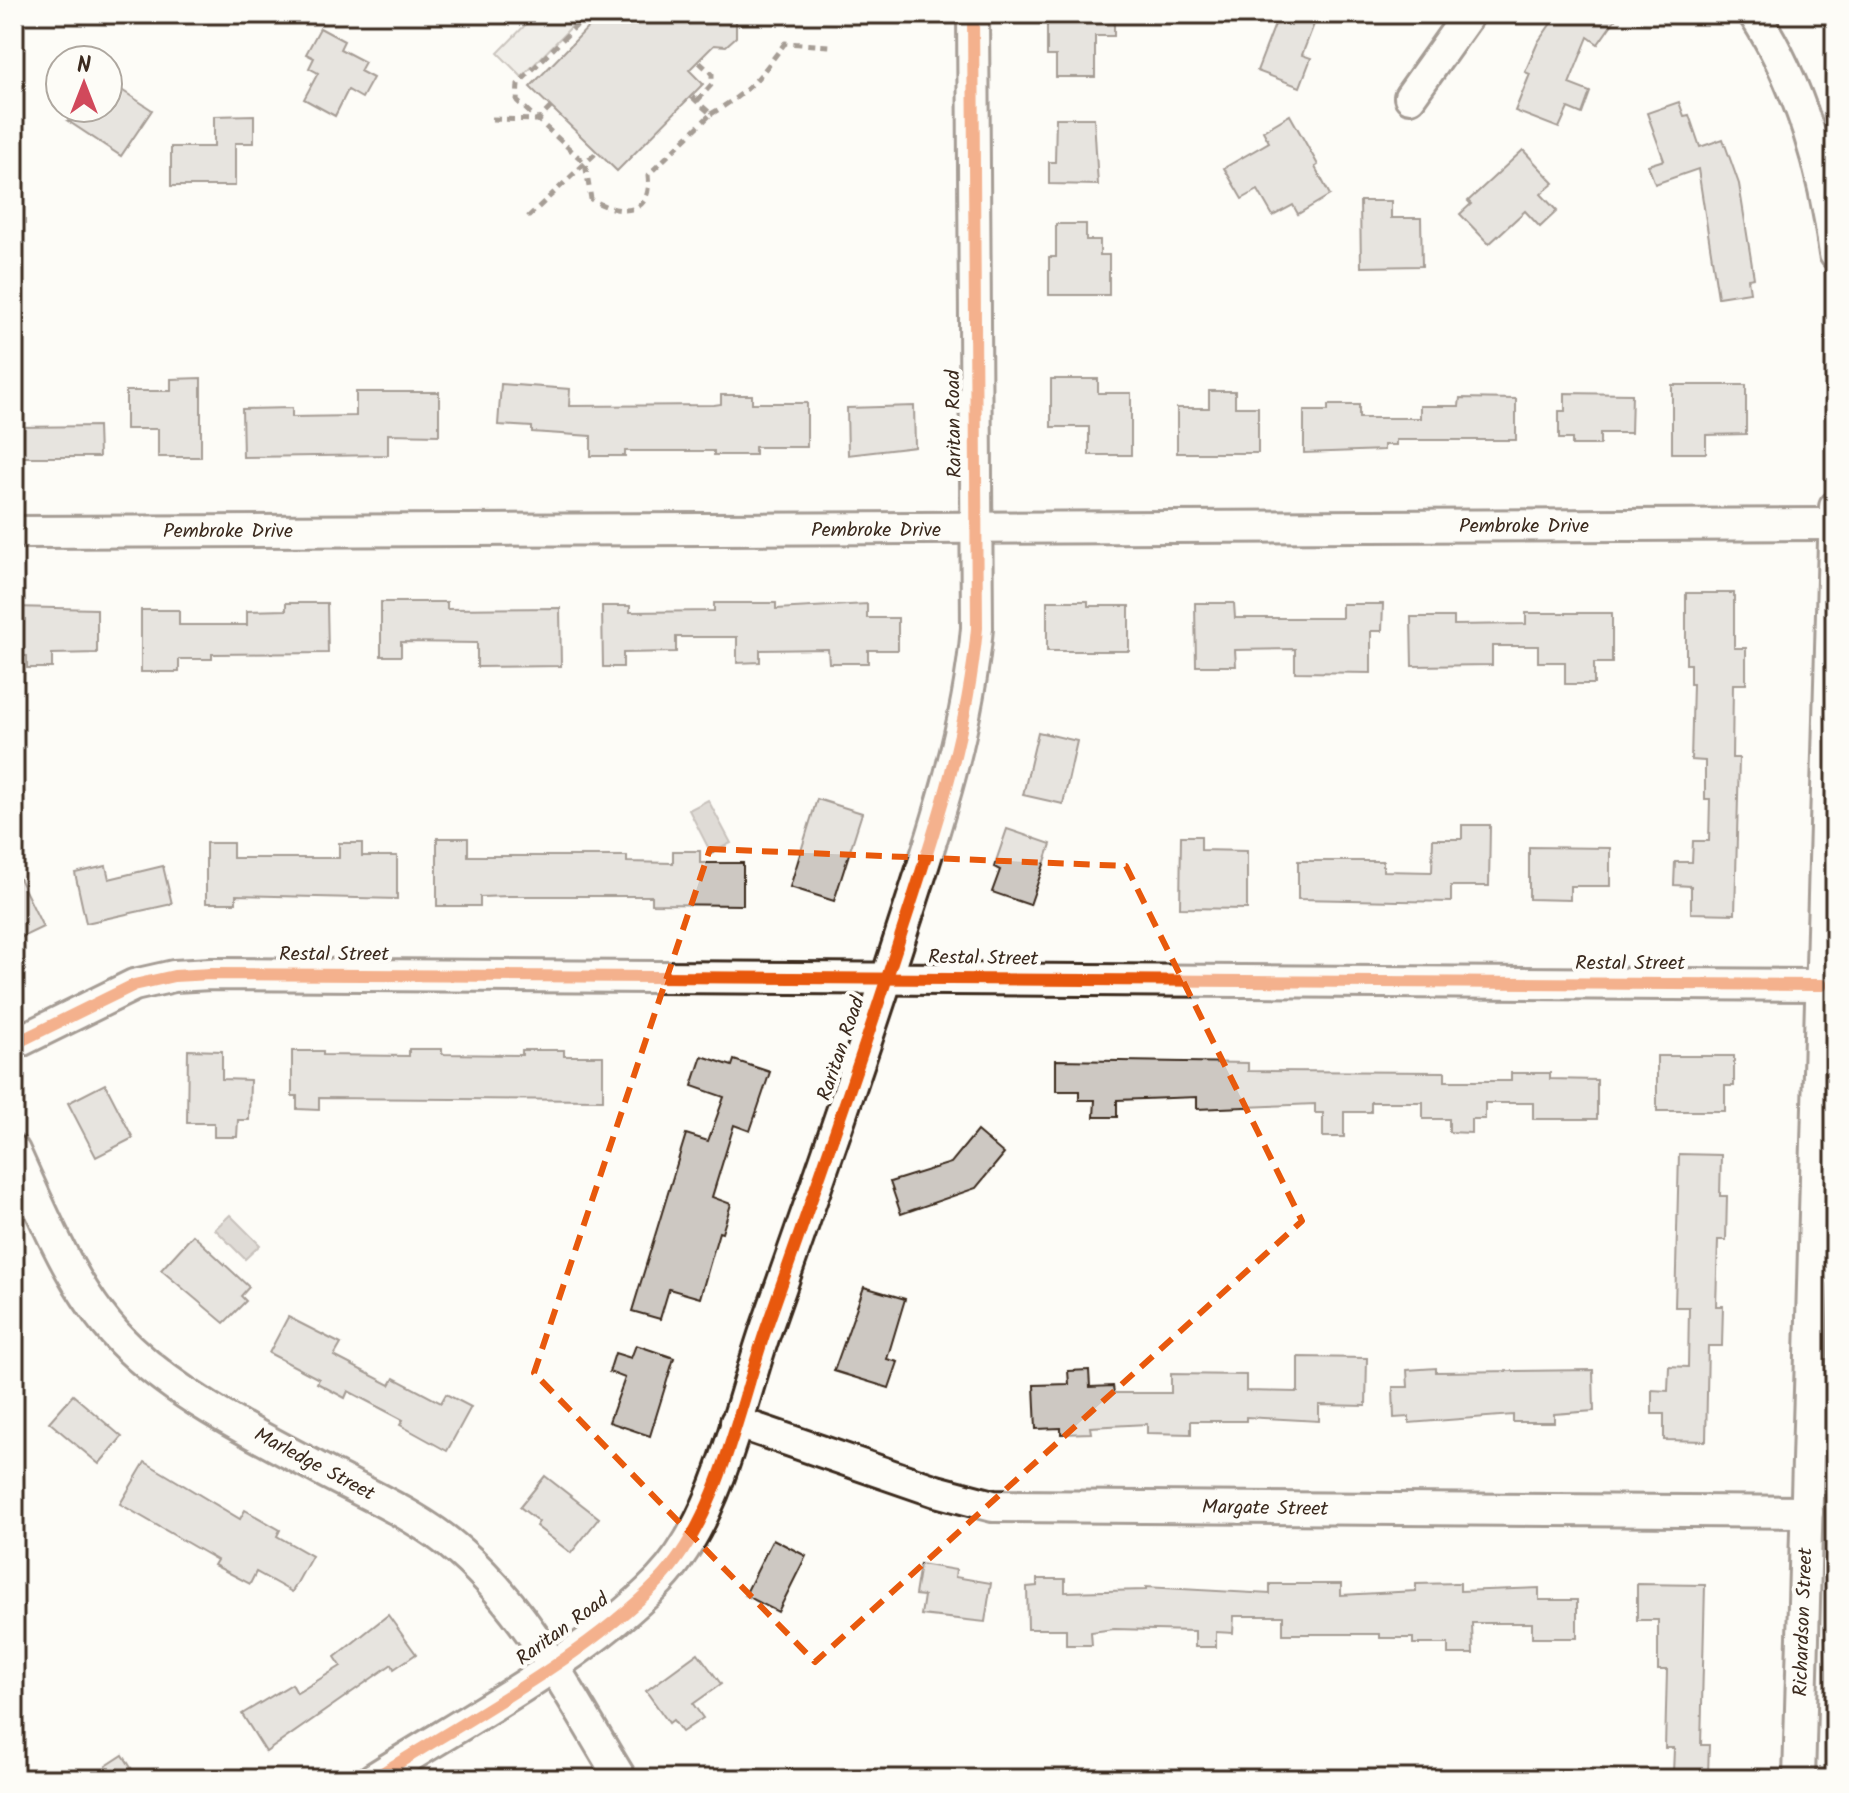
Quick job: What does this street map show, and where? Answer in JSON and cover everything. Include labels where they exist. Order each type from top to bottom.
[{"type":"street","name":"Raritan Road","points":[[373,1779],[551,1666],[603,1628],[660,1580],[697,1527],[736,1422],[887,978],[967,712],[977,628],[973,14]]},
{"type":"street","points":[[1410,97],[1469,14]]},
{"type":"street","points":[[1754,14],[1784,68],[1812,143],[1835,254]]},
{"type":"street","name":"Richardson Street","points":[[1799,1779],[1835,505]]},
{"type":"street","name":"Pembroke Drive","points":[[14,532],[977,531],[1835,524]]},
{"type":"street","name":"Restal Street","points":[[14,1044],[134,985],[174,976],[1822,985]]},
{"type":"street","name":"Marledge Street","points":[[14,1151],[69,1263],[98,1313],[129,1349],[187,1394],[225,1418],[406,1513],[459,1551],[524,1623],[621,1779]]},
{"type":"street","name":"Margate Street","points":[[736,1422],[936,1491],[993,1506],[1807,1512]]},
{"type":"path","points":[[596,19],[589,14],[518,84],[517,101],[585,163],[591,199],[610,210],[627,212],[644,202],[649,187],[648,175],[711,114],[747,93],[785,43],[830,46]]},
{"type":"path","points":[[698,61],[712,74],[712,84],[694,98],[711,114]]},
{"type":"path","points":[[492,119],[538,120],[551,107]]},
{"type":"path","points":[[528,217],[597,152]]},
{"type":"highlighted area","points":[[710,849],[1126,866],[1302,1221],[815,1662],[534,1373]]},
{"type":"shaded area","points":[[536,14],[584,14],[522,77],[498,53]]},
{"type":"shaded area","points":[[708,800],[731,843],[711,853],[689,810]]},
{"type":"shaded area","points":[[230,1215],[260,1245],[245,1259],[215,1229]]},
{"type":"building","points":[[601,14],[736,14],[736,37],[726,46],[714,45],[689,70],[703,84],[617,171],[530,87]]},
{"type":"building","points":[[1047,14],[1114,14],[1114,36],[1095,36],[1095,77],[1056,77],[1056,56],[1047,56]]},
{"type":"building","points":[[1279,14],[1318,14],[1302,55],[1311,58],[1300,87],[1257,71]]},
{"type":"building","points":[[1554,14],[1619,14],[1598,44],[1588,37],[1569,84],[1590,92],[1582,114],[1568,108],[1559,128],[1515,111],[1530,74],[1525,72],[1538,42],[1556,16]]},
{"type":"building","points":[[320,28],[344,41],[340,49],[365,62],[360,71],[373,78],[362,98],[348,90],[335,116],[304,99],[318,73],[309,68],[314,58],[306,54]]},
{"type":"building","points":[[124,92],[152,110],[121,156],[73,124],[124,124]]},
{"type":"building","points":[[1679,102],[1684,116],[1689,115],[1700,147],[1723,139],[1739,184],[1754,278],[1748,279],[1750,292],[1718,297],[1698,169],[1655,184],[1648,165],[1664,160],[1647,113]]},
{"type":"building","points":[[254,115],[254,143],[235,143],[235,186],[171,186],[171,147],[214,147],[214,116]]},
{"type":"building","points":[[1290,115],[1318,165],[1315,167],[1330,195],[1298,214],[1293,205],[1273,216],[1258,190],[1242,199],[1224,168],[1269,142],[1263,131]]},
{"type":"building","points":[[1056,118],[1094,118],[1098,185],[1049,184],[1049,162],[1055,162]]},
{"type":"building","points":[[1523,150],[1554,183],[1541,194],[1557,211],[1540,227],[1525,211],[1489,244],[1460,214],[1471,204],[1468,201]]},
{"type":"building","points":[[1360,201],[1391,201],[1391,218],[1421,218],[1422,266],[1361,267]]},
{"type":"building","points":[[1056,224],[1086,224],[1086,240],[1100,240],[1100,255],[1109,255],[1109,295],[1049,295],[1049,257],[1056,257]]},
{"type":"building","points":[[201,378],[201,457],[158,457],[158,429],[126,429],[126,391],[171,391],[171,379]]},
{"type":"building","points":[[1051,379],[1098,379],[1098,393],[1131,393],[1131,455],[1089,455],[1089,427],[1051,427]]},
{"type":"building","points":[[501,384],[570,389],[569,406],[714,405],[721,404],[721,395],[752,395],[752,403],[807,403],[807,447],[755,447],[755,455],[714,455],[714,451],[625,451],[625,456],[591,456],[591,436],[532,432],[532,427],[498,425]]},
{"type":"building","points":[[1672,385],[1746,385],[1746,434],[1706,435],[1706,453],[1672,453]]},
{"type":"building","points":[[1209,391],[1235,391],[1235,407],[1258,407],[1258,453],[1177,453],[1177,408],[1209,408]]},
{"type":"building","points":[[356,392],[439,392],[439,435],[388,434],[388,455],[243,457],[242,409],[292,408],[292,417],[356,416]]},
{"type":"building","points":[[1565,393],[1632,394],[1631,433],[1600,433],[1600,445],[1572,445],[1572,439],[1559,439],[1559,411],[1565,411]]},
{"type":"building","points":[[1460,398],[1516,399],[1516,440],[1396,440],[1396,445],[1384,445],[1384,450],[1304,453],[1304,411],[1328,411],[1328,405],[1359,405],[1359,418],[1420,418],[1420,406],[1459,406]]},
{"type":"building","points":[[914,406],[915,447],[848,455],[847,408]]},
{"type":"building","points":[[98,426],[99,457],[17,457],[17,427]]},
{"type":"building","points":[[1686,593],[1734,593],[1734,648],[1746,648],[1746,684],[1733,684],[1732,758],[1739,758],[1735,914],[1691,913],[1691,886],[1674,885],[1675,862],[1692,862],[1693,841],[1709,841],[1710,799],[1705,799],[1705,761],[1691,760],[1693,684],[1690,684],[1690,664],[1686,664]]},
{"type":"building","points":[[1047,601],[1088,601],[1088,606],[1129,606],[1129,651],[1047,651]]},
{"type":"building","points":[[381,602],[447,602],[447,609],[560,608],[561,666],[477,667],[477,643],[401,642],[401,656],[381,656]]},
{"type":"building","points":[[286,603],[327,603],[328,653],[212,654],[212,659],[179,659],[179,672],[141,672],[141,610],[179,610],[179,625],[247,625],[247,611],[286,610]]},
{"type":"building","points":[[714,603],[776,603],[776,609],[867,604],[867,618],[898,618],[898,650],[868,650],[868,663],[829,663],[828,649],[760,650],[760,662],[737,663],[737,637],[676,637],[676,652],[623,653],[623,667],[603,667],[602,606],[630,606],[630,612],[714,611]]},
{"type":"building","points":[[1195,603],[1234,603],[1235,618],[1342,618],[1342,604],[1383,604],[1382,631],[1371,631],[1371,673],[1295,672],[1295,649],[1235,650],[1236,666],[1196,666]]},
{"type":"building","points":[[14,607],[97,609],[97,653],[52,654],[52,668],[27,668],[27,656],[14,656]]},
{"type":"building","points":[[1526,613],[1612,613],[1612,663],[1594,663],[1594,684],[1565,684],[1565,662],[1538,662],[1538,646],[1492,646],[1492,665],[1412,666],[1411,617],[1454,617],[1454,625],[1526,624]]},
{"type":"building","points":[[1038,732],[1077,741],[1063,804],[1023,795]]},
{"type":"building","points":[[817,799],[862,813],[834,901],[790,887]]},
{"type":"building","points":[[1462,825],[1490,825],[1489,886],[1451,886],[1451,902],[1298,899],[1298,861],[1383,861],[1383,871],[1432,872],[1433,839],[1462,839]]},
{"type":"building","points":[[1007,829],[1051,844],[1030,905],[992,892],[1000,870],[994,867]]},
{"type":"building","points":[[1181,836],[1201,836],[1201,850],[1247,851],[1247,909],[1180,908]]},
{"type":"building","points":[[437,838],[468,838],[468,856],[627,856],[627,862],[673,863],[673,851],[700,851],[700,863],[743,863],[743,905],[652,904],[652,896],[510,896],[480,897],[480,906],[437,906]]},
{"type":"building","points":[[206,843],[233,843],[233,858],[339,858],[339,843],[362,843],[362,856],[397,856],[397,899],[236,895],[236,903],[206,903]]},
{"type":"building","points":[[1529,847],[1610,848],[1610,886],[1570,886],[1570,900],[1529,899]]},
{"type":"building","points":[[106,866],[109,879],[163,866],[172,904],[86,923],[75,873]]},
{"type":"building","points":[[14,868],[43,927],[14,941]]},
{"type":"building","points":[[409,1049],[442,1049],[442,1054],[522,1055],[522,1050],[564,1050],[564,1056],[603,1056],[603,1100],[319,1098],[319,1110],[297,1109],[297,1096],[292,1096],[292,1051],[323,1051],[323,1055],[409,1056]]},
{"type":"building","points":[[188,1050],[222,1051],[222,1079],[250,1080],[249,1120],[238,1120],[237,1137],[214,1137],[214,1123],[187,1123]]},
{"type":"building","points":[[702,1056],[732,1066],[734,1060],[770,1072],[750,1131],[734,1125],[712,1197],[731,1204],[722,1233],[719,1232],[700,1298],[669,1289],[660,1319],[632,1311],[686,1134],[708,1141],[724,1097],[692,1086]]},
{"type":"building","points":[[1657,1056],[1734,1056],[1734,1086],[1725,1086],[1725,1111],[1657,1111]]},
{"type":"building","points":[[1056,1060],[1248,1063],[1248,1071],[1445,1072],[1445,1081],[1511,1081],[1511,1073],[1550,1073],[1550,1079],[1597,1080],[1597,1119],[1533,1119],[1533,1103],[1485,1103],[1485,1119],[1471,1119],[1471,1133],[1449,1132],[1449,1119],[1423,1119],[1423,1102],[1371,1102],[1371,1112],[1344,1112],[1344,1137],[1323,1137],[1323,1113],[1315,1113],[1315,1104],[1197,1109],[1197,1097],[1117,1100],[1117,1117],[1094,1117],[1095,1100],[1079,1100],[1079,1091],[1056,1091]]},
{"type":"building","points":[[105,1084],[133,1138],[96,1157],[68,1103]]},
{"type":"building","points":[[977,1131],[1004,1154],[976,1188],[901,1214],[890,1182],[951,1163]]},
{"type":"building","points":[[1679,1154],[1721,1155],[1720,1196],[1727,1196],[1726,1240],[1718,1240],[1716,1306],[1723,1306],[1722,1346],[1708,1346],[1706,1441],[1664,1440],[1664,1414],[1652,1414],[1652,1390],[1668,1391],[1669,1366],[1688,1367],[1689,1307],[1675,1307]]},
{"type":"building","points":[[193,1235],[249,1287],[241,1296],[246,1301],[224,1323],[161,1270]]},
{"type":"building","points":[[864,1287],[905,1299],[887,1359],[898,1362],[889,1388],[834,1371]]},
{"type":"building","points":[[288,1317],[341,1344],[334,1356],[390,1385],[394,1378],[441,1403],[446,1394],[471,1407],[447,1451],[400,1425],[403,1420],[348,1391],[345,1398],[317,1383],[319,1379],[269,1353]]},
{"type":"building","points":[[636,1345],[674,1358],[650,1436],[609,1422],[625,1378],[609,1372],[615,1353],[631,1358]]},
{"type":"building","points":[[1298,1357],[1367,1358],[1366,1406],[1319,1405],[1319,1421],[1246,1417],[1246,1421],[1191,1421],[1191,1434],[1147,1433],[1147,1424],[1090,1427],[1091,1433],[1061,1434],[1061,1428],[1036,1429],[1034,1385],[1069,1384],[1068,1371],[1089,1370],[1090,1387],[1113,1386],[1114,1393],[1171,1393],[1171,1374],[1246,1375],[1246,1391],[1298,1392]]},
{"type":"building","points":[[1436,1368],[1436,1372],[1593,1370],[1594,1411],[1554,1414],[1554,1422],[1513,1422],[1513,1415],[1409,1423],[1409,1417],[1394,1418],[1393,1387],[1408,1387],[1407,1370]]},
{"type":"building","points":[[73,1395],[122,1437],[99,1464],[49,1422]]},
{"type":"building","points":[[145,1462],[240,1519],[245,1510],[280,1530],[277,1536],[312,1556],[292,1592],[256,1572],[250,1584],[214,1565],[217,1560],[120,1504]]},
{"type":"building","points":[[545,1476],[599,1518],[571,1553],[536,1526],[539,1522],[520,1507]]},
{"type":"building","points":[[773,1539],[806,1556],[778,1612],[745,1595]]},
{"type":"building","points":[[920,1564],[956,1570],[955,1577],[991,1583],[985,1622],[921,1615],[924,1596],[915,1595]]},
{"type":"building","points":[[1037,1579],[1065,1579],[1065,1592],[1146,1590],[1146,1587],[1270,1594],[1270,1584],[1341,1584],[1341,1595],[1416,1591],[1416,1584],[1460,1583],[1460,1591],[1539,1588],[1539,1600],[1577,1600],[1577,1638],[1532,1638],[1532,1623],[1472,1623],[1473,1654],[1448,1654],[1448,1644],[1413,1644],[1413,1638],[1380,1638],[1380,1634],[1283,1634],[1283,1616],[1234,1616],[1233,1633],[1216,1632],[1216,1647],[1195,1647],[1195,1631],[1114,1629],[1091,1632],[1092,1645],[1066,1645],[1066,1629],[1028,1629],[1027,1587],[1037,1586]]},
{"type":"building","points":[[1637,1584],[1705,1585],[1701,1745],[1709,1745],[1708,1775],[1673,1774],[1674,1748],[1665,1748],[1667,1670],[1658,1670],[1658,1620],[1637,1620]]},
{"type":"building","points":[[388,1615],[416,1654],[394,1669],[392,1664],[266,1752],[242,1714],[292,1684],[297,1693],[341,1666],[335,1657]]},
{"type":"building","points":[[698,1653],[721,1684],[693,1704],[703,1718],[682,1732],[673,1720],[669,1723],[646,1691]]},
{"type":"building","points":[[123,1755],[138,1779],[114,1779],[106,1766]]},
{"type":"cycle path","points":[[373,1779],[560,1662],[629,1609],[680,1556],[697,1526],[725,1460],[767,1326],[928,852],[958,741],[973,666],[977,628],[973,14]]},
{"type":"cycle path","points":[[14,1044],[134,985],[174,976],[211,974],[1822,985]]}]
